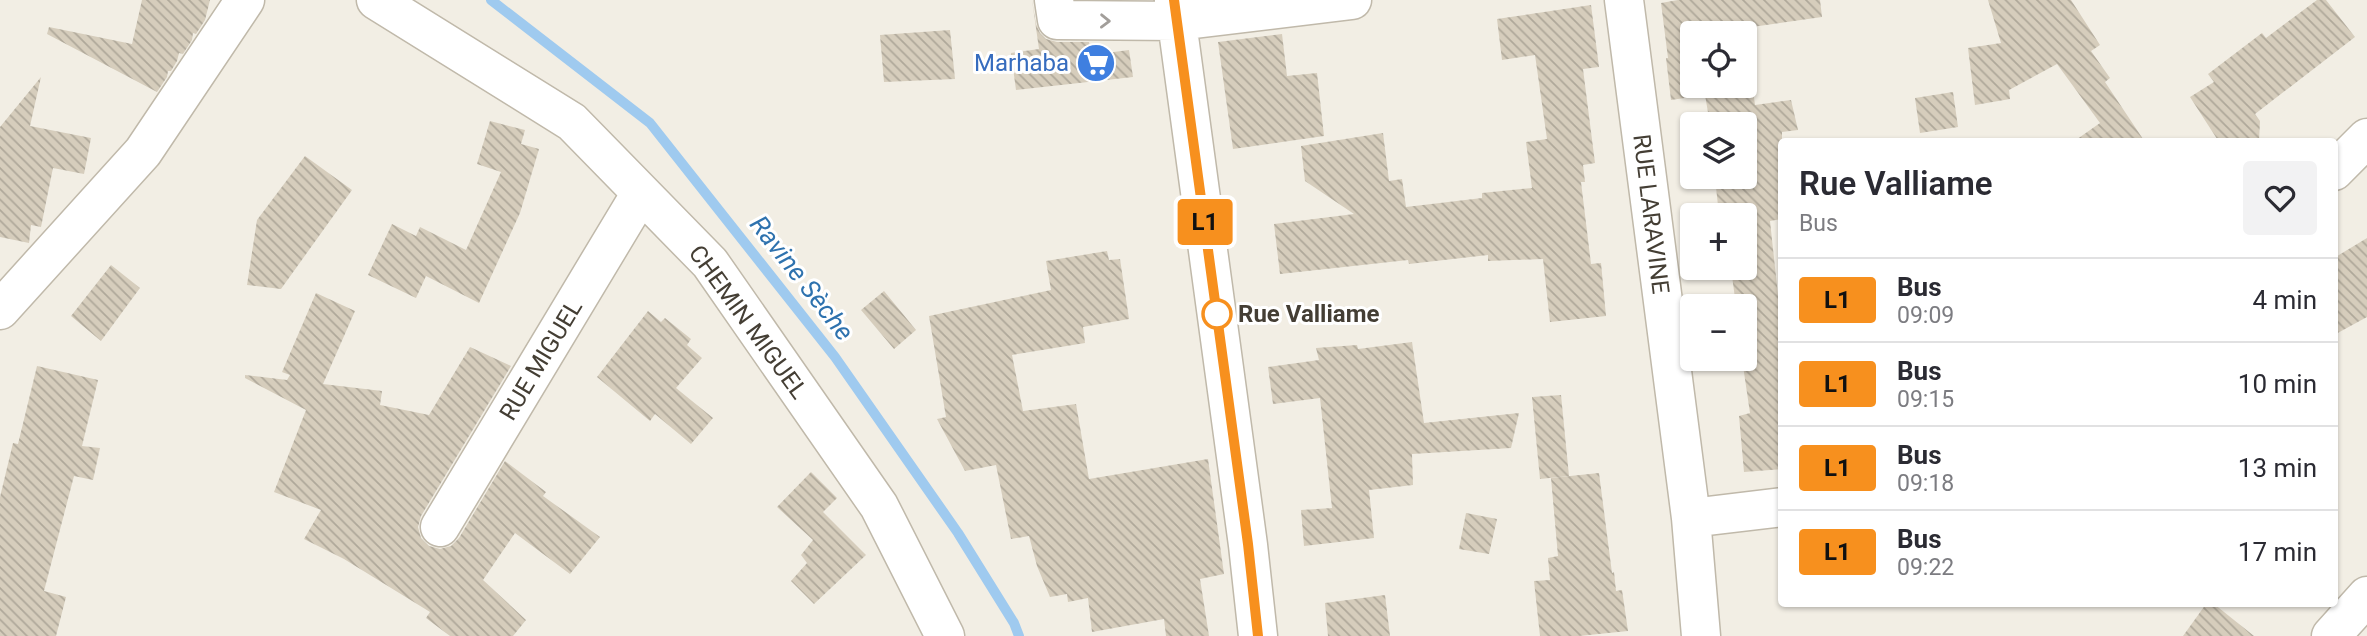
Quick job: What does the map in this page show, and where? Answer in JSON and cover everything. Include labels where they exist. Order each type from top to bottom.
[{"type":"street","points":[[0,310],[143,152],[245,0]]},
{"type":"street","name":"CHEMIN MIGUEL","points":[[376,0],[572,122],[710,263],[879,506],[945,636]]},
{"type":"street","points":[[1055,0],[1057,20],[1352,0]]},
{"type":"street","name":"RUE LARAVINE","points":[[1624,0],[1691,518],[1701,636]]},
{"type":"street","points":[[1176,11],[1258,636]]},
{"type":"street","points":[[2338,167],[2367,138]]},
{"type":"street","name":"RUE MIGUEL","points":[[440,527],[641,193]]},
{"type":"street","points":[[1691,518],[1778,507]]},
{"type":"street","points":[[2331,636],[2367,596]]},
{"type":"building","points":[[142,0],[210,0],[205,20],[196,34],[193,33],[192,40],[183,54],[179,53],[177,61],[171,71],[168,71],[157,92],[47,34],[49,27],[132,44]]},
{"type":"building","points":[[1032,0],[1036,24],[1046,39],[1057,42],[1089,42],[1091,55],[1129,50],[1133,77],[1016,90],[1011,53],[1039,49]]},
{"type":"building","points":[[1678,0],[1820,0],[1822,17],[1757,26],[1757,21],[1680,21],[1680,98],[1685,98],[1671,100],[1661,3]]},
{"type":"building","points":[[1988,0],[2071,0],[2100,45],[2091,51],[2110,78],[2105,82],[2142,138],[2079,138],[2100,123],[2057,64],[2009,90],[2010,99],[1975,105],[1968,48],[2001,43]]},
{"type":"building","points":[[2317,0],[2326,0],[2355,37],[2255,114],[2260,121],[2259,138],[2216,138],[2190,97],[2214,82],[2208,74],[2262,33],[2266,38]]},
{"type":"building","points":[[1591,5],[1599,67],[1583,69],[1595,163],[1583,165],[1585,182],[1581,182],[1591,264],[1601,263],[1606,316],[1550,322],[1543,259],[1488,261],[1488,255],[1409,264],[1408,260],[1280,274],[1274,224],[1354,214],[1305,181],[1301,146],[1383,133],[1389,181],[1402,179],[1406,207],[1482,198],[1482,193],[1532,188],[1526,142],[1547,139],[1535,55],[1502,60],[1497,19]]},
{"type":"building","points":[[950,30],[955,79],[884,82],[880,35]]},
{"type":"building","points":[[1282,34],[1287,76],[1317,73],[1324,136],[1233,149],[1218,42]]},
{"type":"building","points":[[41,77],[30,126],[91,138],[84,174],[53,168],[41,227],[31,225],[29,243],[0,237],[0,127]]},
{"type":"building","points":[[1953,92],[1958,127],[1920,133],[1915,98]]},
{"type":"building","points":[[1706,98],[1754,98],[1755,105],[1791,100],[1798,130],[1782,132],[1782,138],[1778,138],[1778,220],[1770,221],[1778,295],[1778,469],[1744,472],[1739,416],[1750,413],[1744,371],[1757,371],[1757,294],[1734,294],[1733,280],[1757,280],[1757,203],[1718,203],[1716,189],[1757,189],[1757,112],[1708,112]]},
{"type":"building","points":[[490,121],[525,130],[521,144],[539,149],[520,213],[479,303],[426,276],[416,298],[368,275],[392,224],[416,236],[420,227],[466,250],[501,172],[477,164]]},
{"type":"building","points":[[305,156],[352,190],[281,289],[247,285],[257,220]]},
{"type":"building","points":[[2367,238],[2367,317],[2338,333],[2338,256]]},
{"type":"building","points":[[1107,251],[1109,260],[1120,259],[1129,319],[1083,327],[1085,343],[1012,355],[1023,411],[1076,404],[1089,479],[1208,459],[1224,574],[1200,579],[1209,636],[1166,636],[1164,619],[1092,632],[1088,598],[1068,602],[1067,594],[1050,597],[1037,566],[1029,536],[1011,539],[996,465],[965,471],[937,419],[946,417],[929,316],[1051,290],[1046,261]]},
{"type":"building","points":[[111,265],[140,288],[101,341],[71,316]]},
{"type":"building","points":[[884,291],[916,330],[894,349],[861,310]]},
{"type":"building","points":[[316,293],[355,311],[323,384],[382,391],[380,405],[429,415],[470,347],[511,366],[421,516],[418,527],[421,538],[429,546],[440,549],[451,546],[459,538],[505,461],[546,492],[543,496],[600,537],[570,574],[515,533],[483,580],[526,620],[513,636],[450,636],[426,618],[430,612],[344,559],[304,539],[321,510],[274,492],[306,410],[245,378],[245,375],[287,380],[290,375],[282,372]]},
{"type":"building","points":[[648,311],[661,322],[665,318],[691,339],[687,345],[702,358],[676,388],[713,418],[691,444],[655,414],[650,421],[597,377]]},
{"type":"building","points":[[1412,342],[1424,423],[1519,413],[1511,448],[1412,454],[1413,485],[1369,490],[1374,538],[1304,546],[1301,510],[1332,508],[1320,398],[1273,404],[1268,367],[1319,360],[1316,348],[1357,345],[1358,349]]},
{"type":"building","points":[[37,366],[98,380],[82,446],[100,448],[93,480],[74,476],[44,591],[66,597],[56,636],[0,636],[0,497],[13,443],[18,444]]},
{"type":"building","points":[[1561,395],[1569,476],[1540,479],[1532,397]]},
{"type":"building","points":[[811,472],[837,498],[823,512],[866,555],[814,604],[791,581],[807,563],[801,555],[813,540],[777,507]]},
{"type":"building","points":[[1599,473],[1612,573],[1614,572],[1616,591],[1622,590],[1628,631],[1579,636],[1540,636],[1534,581],[1550,580],[1548,558],[1558,556],[1551,478]]},
{"type":"building","points":[[1466,513],[1497,519],[1489,554],[1459,549]]},
{"type":"building","points":[[1385,595],[1390,636],[1328,636],[1325,603]]},
{"type":"building","points":[[2204,607],[2218,607],[2254,636],[2183,636]]},
{"type":"waterway","name":"Ravine Sèche","points":[[491,0],[650,123],[835,357],[958,533],[1014,623],[1019,636]]},
{"type":"bus line","name":"L1","points":[[1174,0],[1248,544],[1258,636]]},
{"type":"place","name":"Marhaba","points":[[1096,63]]},
{"type":"place","name":"Rue Valliame","points":[[1217,314]]}]
